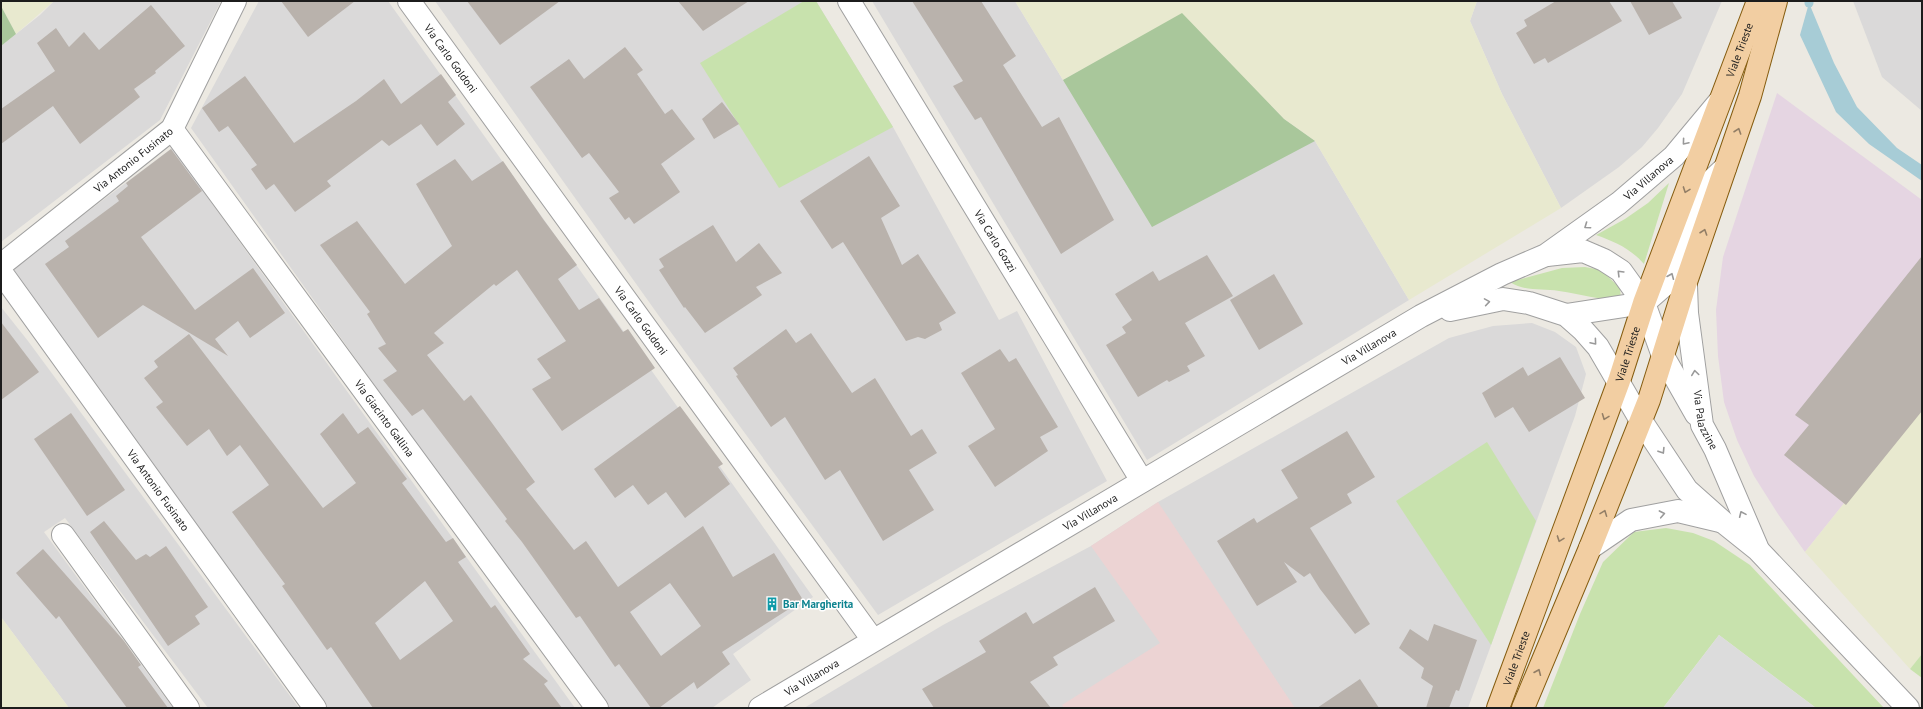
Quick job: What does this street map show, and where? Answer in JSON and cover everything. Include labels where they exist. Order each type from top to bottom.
[{"type":"main road","name":"Viale Trieste","points":[[1498,708],[1619,381],[1644,303],[1719,101],[1770,1]]},
{"type":"main road","name":"Viale Trieste","points":[[1523,708],[1590,548],[1640,419],[1649,400],[1686,282],[1750,96],[1770,1]]},
{"type":"street","name":"Via Antonio Fusinato","points":[[1,265],[172,129],[235,1]]},
{"type":"street","name":"Via Carlo Goldoni","points":[[409,1],[873,640]]},
{"type":"street","name":"Via Carlo Gozzi","points":[[849,1],[1142,481]]},
{"type":"street","name":"Via Villanova","points":[[760,708],[1421,316],[1502,274],[1546,255],[1618,204],[1674,156],[1719,101]]},
{"type":"street","name":"Via Giacinto Gallina","points":[[172,129],[597,708]]},
{"type":"street","points":[[1702,425],[1663,356],[1644,303],[1668,282],[1680,255],[1699,201],[1709,183],[1725,168]]},
{"type":"street","name":"Via Villanova","points":[[1546,255],[1583,251],[1604,260],[1621,272],[1644,303],[1566,315]]},
{"type":"street","name":"Via Antonio Fusinato","points":[[1,272],[315,708]]},
{"type":"street","name":"Via Palazzine","points":[[1686,282],[1687,313],[1702,425],[1715,449],[1758,550]]},
{"type":"street","name":"Via Villanova","points":[[1421,316],[1503,299],[1529,303],[1566,315],[1583,330],[1598,347],[1619,381]]},
{"type":"street","name":"Via Palazzine","points":[[1619,381],[1640,419],[1687,490],[1723,522],[1758,550],[1908,708]]},
{"type":"street","name":"Via Palazzine","points":[[1590,548],[1631,520],[1678,512],[1723,522]]},
{"type":"street","points":[[63,535],[188,708]]},
{"type":"shaded area","points":[[54,1],[221,1],[160,120],[1,242],[1,46],[40,15]]},
{"type":"shaded area","points":[[259,1],[388,1],[813,597],[733,654],[751,680],[712,708],[605,708],[191,128]]},
{"type":"shaded area","points":[[435,1],[816,1],[893,127],[999,320],[1017,311],[1107,481],[878,615],[659,316]]},
{"type":"shaded area","points":[[872,1],[1015,1],[1063,80],[1182,13],[1284,119],[1315,141],[1409,300],[1147,460]]},
{"type":"shaded area","points":[[1477,1],[1722,1],[1682,94],[1658,128],[1642,147],[1619,167],[1561,208],[1502,94],[1470,21]]},
{"type":"shaded area","points":[[1853,1],[1922,1],[1922,111],[1882,77]]},
{"type":"shaded area","points":[[1777,93],[1922,200],[1922,406],[1805,552],[1778,514],[1754,476],[1737,440],[1724,402],[1718,356],[1716,310],[1723,257]]},
{"type":"shaded area","points":[[172,148],[575,708],[327,708],[15,278],[15,269],[18,264]]},
{"type":"shaded area","points":[[1,307],[28,341],[299,708],[208,708],[65,518],[44,532],[173,708],[69,708],[1,617]]},
{"type":"shaded area","points":[[1532,323],[1555,332],[1576,347],[1586,374],[1575,416],[1468,708],[804,708],[943,625],[1091,546],[1158,502],[1449,338],[1493,326]]},
{"type":"shaded area","points":[[1158,502],[1295,708],[1064,708],[1062,705],[1160,643],[1091,546]]},
{"type":"shaded area","points":[[1719,635],[1816,708],[1663,708]]},
{"type":"green space","points":[[1,1],[54,1],[16,34],[1,6]]},
{"type":"green space","points":[[804,1],[816,1],[893,127],[779,188],[700,63]]},
{"type":"green space","points":[[1015,1],[1477,1],[1470,21],[1502,94],[1561,208],[1409,300],[1315,141],[1284,119],[1182,14],[1063,80]]},
{"type":"green space","points":[[1,6],[16,34],[1,46]]},
{"type":"green space","points":[[1182,13],[1284,119],[1315,141],[1152,227],[1063,80]]},
{"type":"green space","points":[[1669,183],[1644,264],[1639,258],[1622,246],[1596,235],[1625,219],[1648,203]]},
{"type":"green space","points":[[1585,267],[1601,270],[1620,288],[1621,300],[1598,298],[1553,290],[1528,288],[1510,282],[1562,268]]},
{"type":"green space","points":[[1922,406],[1922,654],[1910,669],[1805,552]]},
{"type":"green space","points":[[1487,442],[1536,521],[1491,645],[1396,501]]},
{"type":"green space","points":[[1666,528],[1693,533],[1714,541],[1750,565],[1884,708],[1816,708],[1719,635],[1663,708],[1543,708],[1580,614],[1603,562],[1634,532]]},
{"type":"green space","points":[[1,617],[69,708],[1,708]]},
{"type":"green space","points":[[1922,654],[1922,678],[1910,669]]},
{"type":"water","points":[[1809,3],[1834,63],[1857,107],[1897,148],[1922,165],[1922,181],[1869,144],[1836,112],[1800,35]]},
{"type":"building","points":[[281,1],[355,1],[308,37]]},
{"type":"building","points":[[467,1],[560,1],[500,45]]},
{"type":"building","points":[[678,1],[749,1],[703,31]]},
{"type":"building","points":[[912,1],[981,1],[1016,56],[1003,65],[1042,127],[1059,117],[1114,220],[1061,254],[981,117],[975,120],[953,86],[963,81]]},
{"type":"building","points":[[1556,1],[1609,1],[1622,21],[1548,63],[1545,58],[1534,64],[1516,33],[1527,26],[1524,20]]},
{"type":"building","points":[[1630,1],[1672,1],[1682,18],[1649,35]]},
{"type":"building","points":[[151,5],[185,46],[155,71],[156,73],[134,89],[140,97],[80,144],[53,106],[1,144],[1,109],[55,71],[37,43],[56,28],[69,47],[84,32],[99,50]]},
{"type":"building","points":[[625,47],[643,70],[637,74],[665,114],[672,109],[695,139],[661,164],[680,192],[634,224],[629,217],[625,220],[609,198],[619,192],[589,153],[582,158],[530,87],[569,59],[584,79]]},
{"type":"building","points":[[441,74],[456,95],[448,102],[465,124],[437,146],[421,124],[389,146],[382,140],[327,181],[331,186],[295,212],[274,184],[266,190],[251,169],[257,165],[228,126],[219,132],[202,108],[245,76],[294,143],[356,101],[384,79],[401,104]]},
{"type":"building","points":[[722,102],[739,124],[714,139],[702,119]]},
{"type":"building","points":[[171,149],[202,191],[141,237],[195,310],[253,268],[285,313],[250,338],[238,321],[215,339],[228,356],[143,305],[98,338],[45,264],[69,247],[65,241],[119,201],[116,196],[128,186],[126,183]]},
{"type":"building","points":[[869,156],[900,206],[881,218],[902,265],[918,254],[956,313],[939,323],[942,330],[925,339],[918,337],[906,341],[843,242],[832,249],[800,201]]},
{"type":"building","points":[[455,159],[472,181],[503,161],[577,265],[558,279],[579,310],[599,298],[623,332],[628,329],[655,368],[562,431],[532,389],[551,378],[537,359],[566,341],[517,270],[496,286],[494,284],[434,333],[444,343],[427,355],[464,401],[471,395],[535,482],[526,489],[574,550],[586,541],[618,587],[703,526],[733,577],[774,553],[803,600],[722,652],[730,664],[697,689],[694,682],[659,708],[651,708],[619,664],[615,667],[580,616],[576,618],[522,542],[505,521],[507,519],[423,409],[412,416],[383,380],[397,371],[378,348],[386,344],[367,314],[370,312],[320,245],[357,221],[405,284],[452,246],[416,184]],"holes":[[[670,583],[701,626],[661,656],[630,612]]]},
{"type":"building","points":[[713,225],[736,262],[759,243],[782,273],[756,287],[762,295],[705,333],[685,307],[684,308],[659,270],[664,267],[659,259]]},
{"type":"building","points":[[1207,255],[1233,296],[1185,323],[1205,356],[1187,366],[1190,371],[1169,382],[1167,380],[1138,397],[1106,345],[1126,333],[1122,327],[1132,320],[1115,294],[1153,271],[1159,281]]},
{"type":"building","points":[[1922,256],[1922,411],[1846,505],[1784,455],[1809,425],[1795,415]]},
{"type":"building","points":[[1274,274],[1303,324],[1259,350],[1230,300]]},
{"type":"building","points":[[1,322],[39,372],[1,400]]},
{"type":"building","points":[[786,329],[796,343],[811,333],[852,393],[875,378],[911,436],[922,429],[937,453],[909,470],[934,510],[883,541],[840,470],[825,480],[785,417],[771,427],[736,376],[738,375],[733,368]]},
{"type":"building","points":[[189,334],[323,508],[356,483],[320,434],[343,413],[358,434],[368,427],[407,479],[402,483],[446,542],[453,538],[466,557],[458,562],[491,608],[495,605],[530,654],[523,659],[548,681],[544,684],[562,708],[373,708],[331,647],[327,650],[282,586],[285,584],[232,512],[269,485],[240,445],[227,456],[209,429],[187,446],[156,407],[163,402],[144,378],[158,367],[154,361]],"holes":[[[425,581],[453,621],[400,660],[375,623]]]},
{"type":"building","points":[[1000,349],[1009,362],[1016,358],[1058,427],[1040,437],[1048,451],[995,487],[968,446],[995,429],[961,373]]},
{"type":"building","points":[[1560,357],[1585,398],[1529,432],[1513,407],[1495,418],[1482,393],[1523,367],[1528,376]]},
{"type":"building","points":[[680,406],[723,464],[718,467],[730,484],[685,518],[666,492],[648,505],[633,485],[615,498],[594,469]]},
{"type":"building","points":[[71,413],[125,490],[87,516],[34,439]]},
{"type":"building","points":[[1347,431],[1375,477],[1347,494],[1352,503],[1310,528],[1370,624],[1355,634],[1320,589],[1310,573],[1304,577],[1284,562],[1297,582],[1257,606],[1217,541],[1254,518],[1257,523],[1298,498],[1281,470]]},
{"type":"building","points":[[104,521],[136,560],[146,554],[150,557],[166,546],[208,607],[195,616],[200,624],[168,646],[90,532]]},
{"type":"building","points":[[43,549],[124,641],[141,665],[138,667],[168,708],[127,708],[59,616],[56,619],[16,573]]},
{"type":"building","points":[[1095,587],[1115,621],[1053,657],[1058,665],[1030,682],[1051,708],[934,708],[922,689],[986,652],[979,641],[1026,612],[1033,624]]},
{"type":"building","points":[[1434,624],[1477,640],[1459,691],[1456,690],[1449,708],[1426,708],[1433,686],[1421,678],[1424,668],[1399,648],[1410,629],[1428,641]]},
{"type":"building","points":[[1360,679],[1379,708],[1317,708]]},
{"type":"place","name":"Bar Margherita","points":[[772,604]]}]
